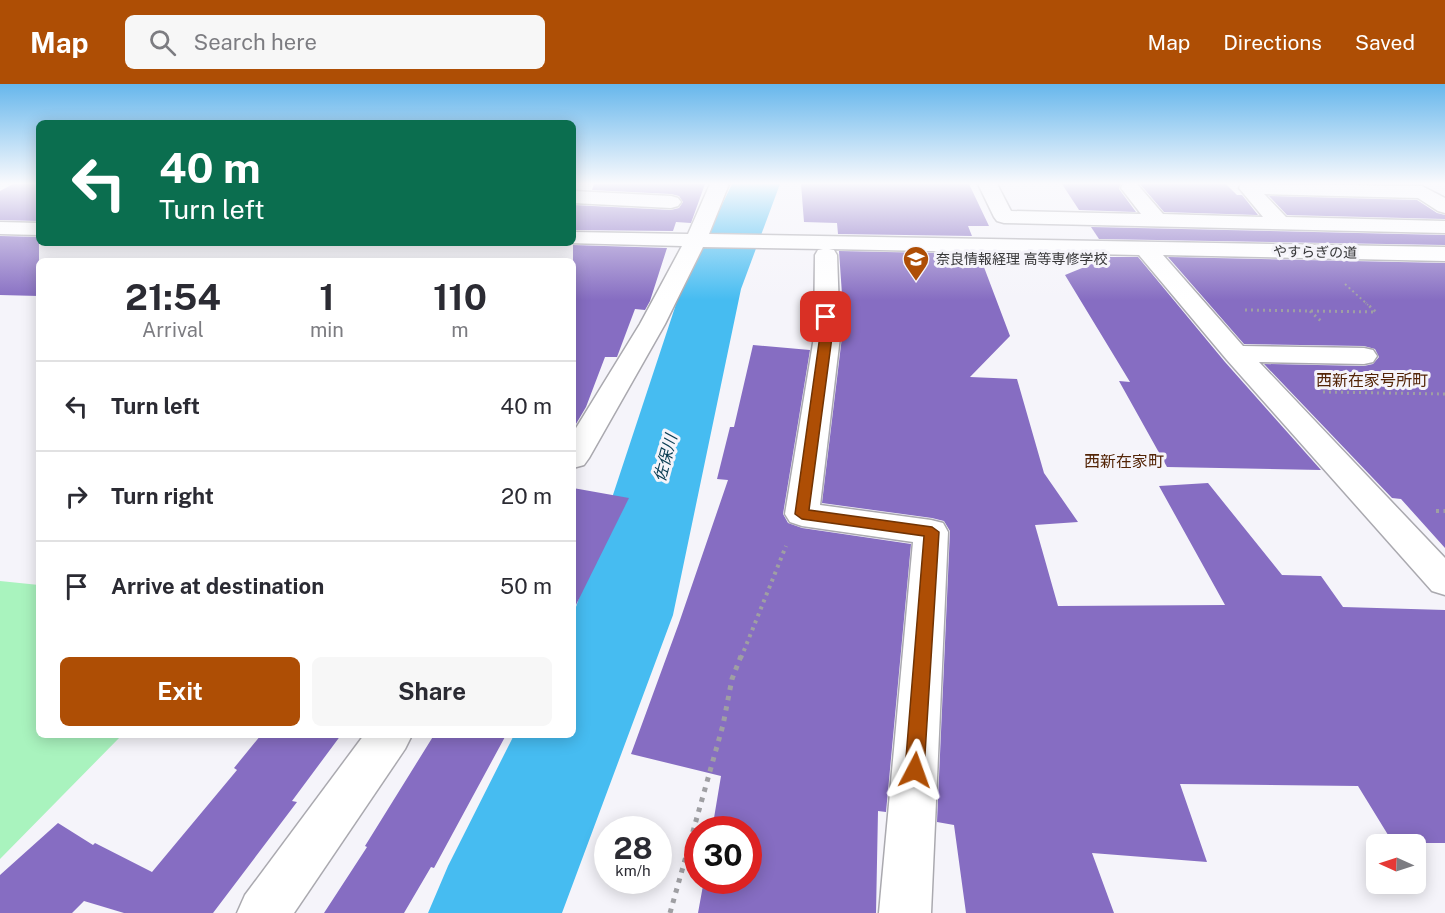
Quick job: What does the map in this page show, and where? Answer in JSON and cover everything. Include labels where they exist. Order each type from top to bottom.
[{"type":"street","points":[[576,453],[651,330],[702,240],[705,223]]},
{"type":"street","points":[[1267,223],[1445,227]]},
{"type":"street","points":[[3,228],[36,229]]},
{"type":"street","name":"やすらぎの道","points":[[576,238],[1445,254]]},
{"type":"street","points":[[1146,249],[1236,354],[1445,581]]},
{"type":"street","points":[[826,255],[826,337],[802,514],[932,532],[905,913]]},
{"type":"street","points":[[1236,354],[1364,356]]},
{"type":"street","points":[[263,913],[388,738]]},
{"type":"path","points":[[1195,308],[1376,312],[1342,281]]},
{"type":"path","points":[[1270,391],[1445,394]]},
{"type":"path","points":[[670,913],[723,725],[732,679],[778,561],[802,514]]},
{"type":"green space","points":[[0,581],[36,585],[36,738],[119,738],[0,859]]},
{"type":"building","points":[[576,223],[676,223],[673,231],[576,230]]},
{"type":"building","points":[[827,223],[987,223],[989,226],[968,226],[972,236],[838,234],[837,223]]},
{"type":"building","points":[[1091,227],[1445,235],[1445,245],[1099,239]]},
{"type":"building","points":[[0,236],[36,237],[39,258],[36,258],[36,296],[0,295]]},
{"type":"building","points":[[576,245],[667,248],[650,301],[645,310],[635,309],[617,357],[605,357],[586,407],[576,424],[576,258],[573,258],[573,246]]},
{"type":"building","points":[[839,251],[979,254],[1010,336],[970,377],[1017,379],[1044,473],[1078,522],[1035,525],[1058,606],[1225,605],[1159,486],[1208,483],[1282,575],[1321,576],[1343,607],[1445,610],[1445,843],[1426,843],[1426,834],[1387,834],[1358,786],[1180,784],[1207,862],[1092,853],[1114,913],[966,913],[954,825],[937,822],[950,531],[944,521],[932,518],[822,503],[842,323],[844,323]]},
{"type":"building","points":[[1109,257],[1138,257],[1225,362],[1321,470],[1167,467],[1119,381],[1130,382],[1065,275]]},
{"type":"building","points":[[1168,257],[1445,263],[1445,548],[1401,499],[1392,498],[1264,364],[1364,366],[1373,364],[1379,357],[1375,349],[1364,346],[1244,344]]},
{"type":"building","points":[[753,345],[810,350],[783,514],[788,523],[802,528],[911,544],[886,812],[878,811],[876,913],[698,913],[701,894],[762,894],[762,816],[714,816],[721,776],[631,754],[728,480],[717,479],[730,427],[734,427]]},
{"type":"building","points":[[576,489],[629,498],[576,605]]},
{"type":"building","points":[[259,738],[339,738],[292,801],[297,802],[213,913],[124,913],[84,901],[72,913],[0,913],[0,875],[58,823],[93,845],[95,843],[152,872],[237,770],[234,768]]},
{"type":"building","points":[[432,738],[504,738],[434,868],[431,867],[404,913],[324,913],[367,847],[365,846]]},
{"type":"waterway","name":"佐保川","points":[[576,725],[623,615],[711,289],[739,223]]},
{"type":"waterway","name":"佐保川","points":[[495,913],[571,738]]},
{"type":"place","name":"奈良情報経理 高等専修学校","points":[[916,282]]},
{"type":"district","name":"西新在家号所町","points":[[1372,380]]},
{"type":"district","name":"西新在家町","points":[[1124,461]]},
{"type":"route","points":[[826,317],[826,337],[802,514],[932,532],[915,770]]}]
